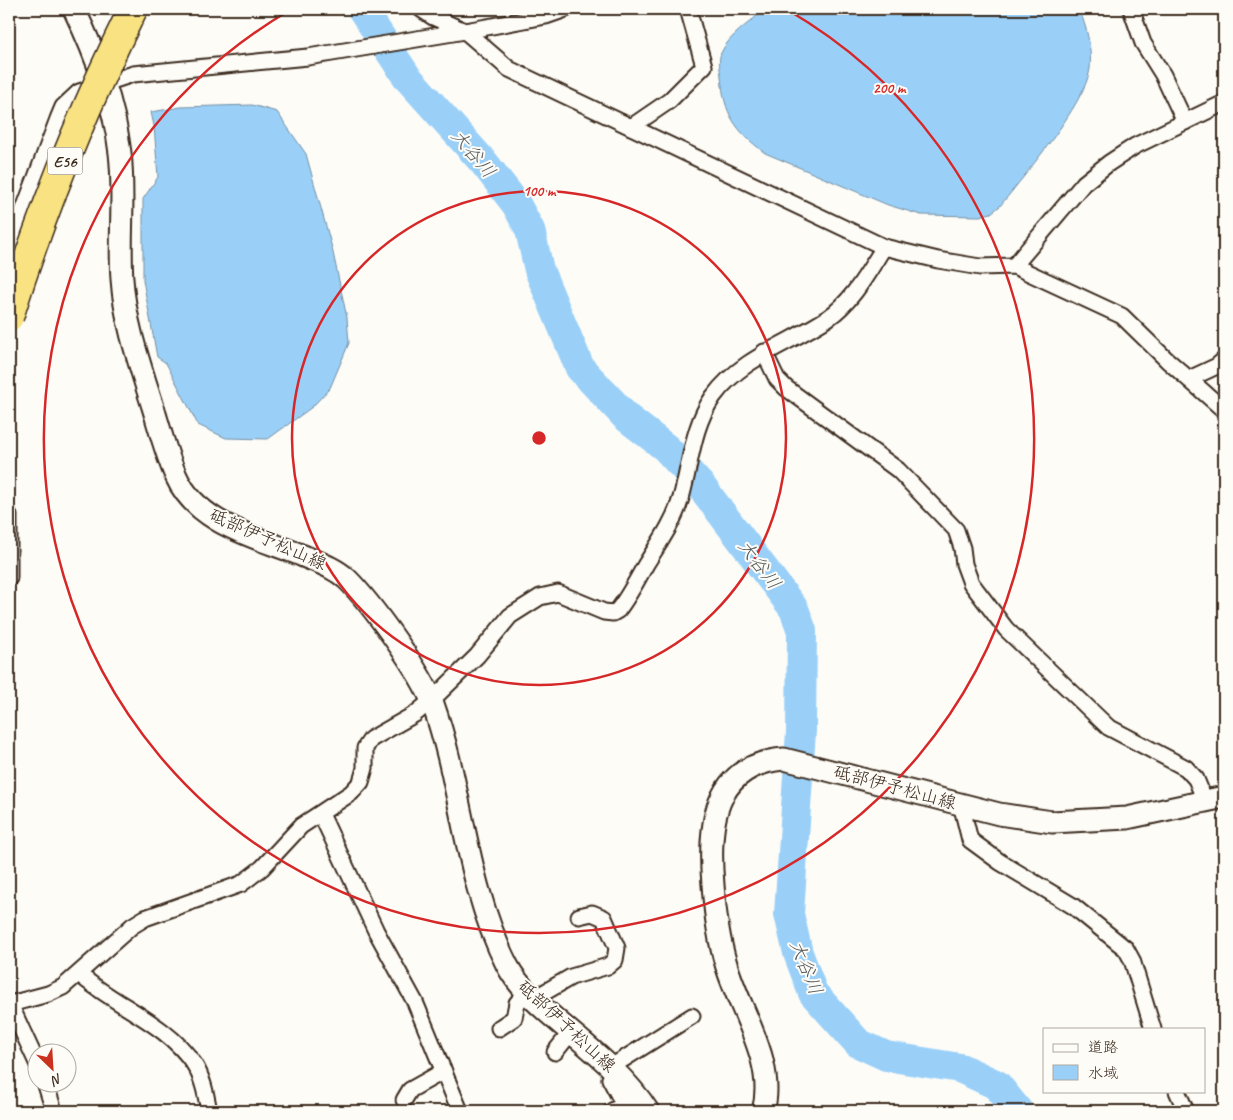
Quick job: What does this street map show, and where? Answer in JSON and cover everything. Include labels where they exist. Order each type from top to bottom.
[{"type":"highway","name":"E56","points":[[9,317],[29,252],[72,142],[132,9]]},
{"type":"main road","name":"砥部伊予松山線","points":[[74,9],[106,82],[120,152],[122,278],[126,312],[138,360],[177,479],[189,498],[207,514],[237,530],[332,567],[347,580],[409,660],[432,700],[479,892],[507,964],[518,983],[530,996],[614,1070],[637,1094],[648,1111]]},
{"type":"main road","name":"砥部伊予松山線","points":[[763,1111],[767,1081],[764,1063],[736,996],[716,922],[711,869],[712,826],[722,796],[729,784],[753,766],[770,760],[784,760],[1022,818],[1069,822],[1128,818],[1215,799]]},
{"type":"street","points":[[421,9],[433,17],[465,31],[509,69],[884,247],[946,262],[980,267],[1014,266],[1122,316],[1224,410]]},
{"type":"street","points":[[9,262],[10,246],[63,107],[79,92],[133,74],[308,57],[546,16],[566,9]]},
{"type":"street","points":[[631,127],[669,100],[704,66],[688,9]]},
{"type":"street","points":[[1131,9],[1143,43],[1163,76],[1185,122]]},
{"type":"street","points":[[1014,266],[1084,183],[1108,163],[1135,146],[1224,103]]},
{"type":"street","points":[[28,1044],[9,1003],[48,994],[63,988],[132,926],[145,918],[241,884],[262,868],[301,826],[351,793],[361,782],[366,768],[366,748],[371,739],[415,714],[432,700],[476,656],[510,616],[540,597],[558,593],[604,612],[613,613],[618,610],[674,516],[684,485],[699,424],[714,397],[734,374],[764,352],[829,317],[851,297],[884,247]]},
{"type":"street","points":[[764,352],[777,379],[786,388],[898,470],[945,517],[956,530],[962,548],[964,564],[971,583],[1006,629],[1108,727],[1186,768],[1215,799]]},
{"type":"street","points":[[1189,379],[1217,366],[1224,360]]},
{"type":"street","points":[[9,516],[9,578]]},
{"type":"street","points":[[961,804],[970,840],[1000,862],[1073,906],[1126,949],[1132,960],[1153,1028]]},
{"type":"street","points":[[321,814],[376,931],[415,1002],[460,1111]]},
{"type":"street","points":[[499,1028],[514,1018],[517,1003],[571,977],[608,966],[615,960],[616,948],[604,918],[592,913],[580,916]]},
{"type":"street","points":[[79,974],[99,992],[161,1030],[180,1046],[195,1065],[205,1088],[209,1111]]},
{"type":"street","points":[[612,1111],[624,1105],[610,1079],[614,1070],[692,1016]]},
{"type":"street","points":[[555,1052],[571,1032]]},
{"type":"street","points":[[404,1100],[410,1090],[444,1071]]},
{"type":"street","points":[[48,1092],[54,1111]]},
{"type":"street","points":[[1177,1092],[1186,1111]]},
{"type":"water","points":[[765,9],[1079,9],[1088,38],[1090,69],[1086,84],[1066,120],[1038,159],[1000,206],[991,213],[980,216],[921,215],[888,205],[765,153],[739,129],[728,111],[725,101],[719,62],[720,56],[729,40]]},
{"type":"water","points":[[252,105],[277,112],[306,154],[332,248],[347,318],[349,343],[330,388],[312,407],[268,439],[226,438],[198,425],[166,363],[157,357],[143,280],[143,199],[158,177],[151,112],[181,107]]},
{"type":"waterway","name":"大谷川","points":[[362,9],[407,77],[485,164],[516,204],[530,230],[539,270],[580,368],[626,417],[666,448],[701,486],[794,609],[802,631],[801,731],[789,914],[798,953],[813,993],[858,1043],[886,1056],[960,1068],[997,1085],[1018,1111]]}]
